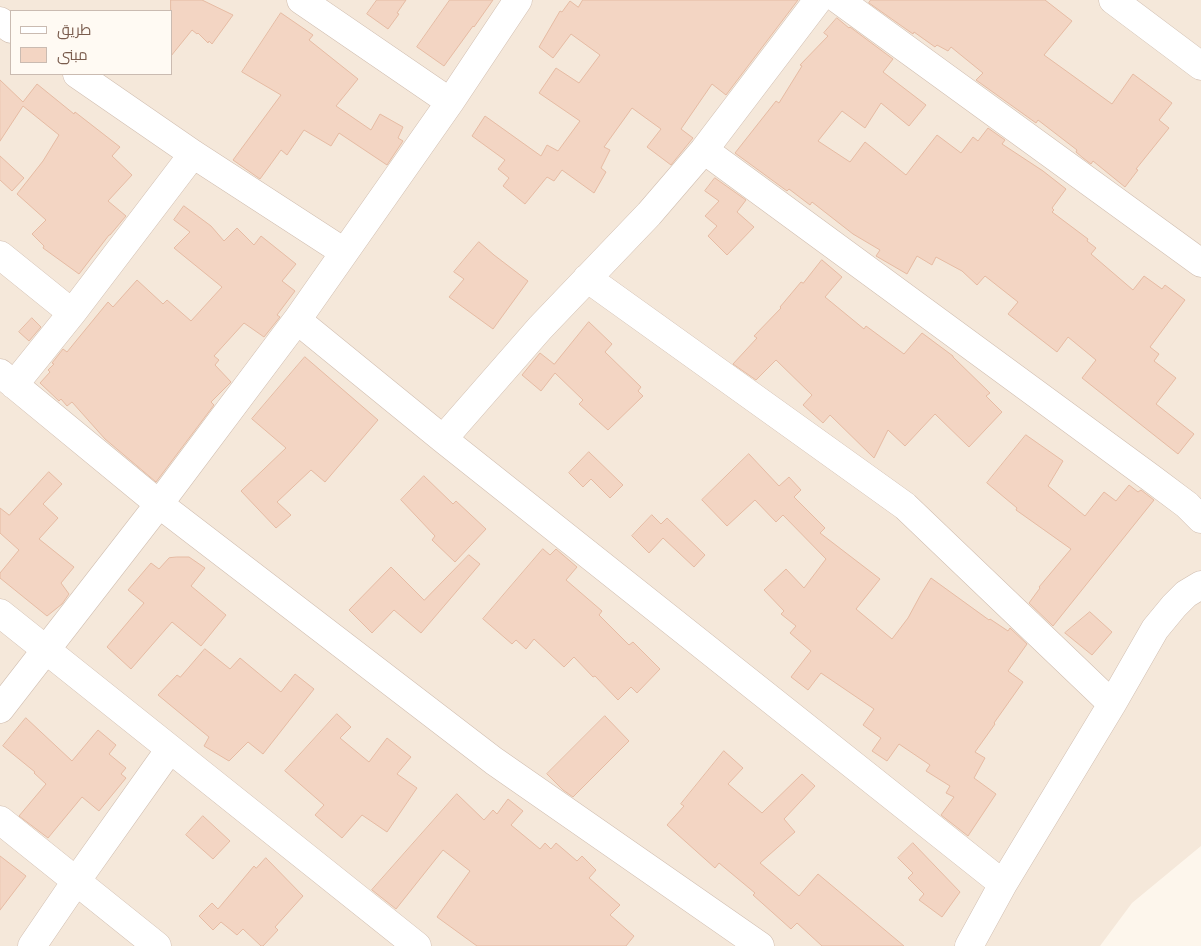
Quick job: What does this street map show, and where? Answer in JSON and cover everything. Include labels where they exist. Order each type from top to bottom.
[{"type":"street","points":[[300,0],[450,102]]},
{"type":"street","points":[[0,710],[159,504],[297,320],[450,102],[518,0]]},
{"type":"street","points":[[443,440],[540,328],[649,214],[704,150],[818,0]]},
{"type":"street","points":[[839,0],[1201,263]]},
{"type":"street","points":[[1113,0],[1201,66]]},
{"type":"street","points":[[77,75],[193,154],[344,252]]},
{"type":"street","points":[[704,150],[1187,505],[1201,519]]},
{"type":"street","points":[[193,154],[72,314],[7,379],[159,504],[494,761],[760,946]]},
{"type":"street","points":[[0,255],[72,314]]},
{"type":"street","points":[[588,278],[905,506],[1112,704]]},
{"type":"street","points":[[297,320],[443,440],[1003,884]]},
{"type":"street","points":[[969,946],[1003,884],[1112,704],[1154,630],[1186,594],[1201,586]]},
{"type":"street","points":[[0,613],[416,946]]},
{"type":"street","points":[[32,946],[170,749]]},
{"type":"street","points":[[0,820],[158,946]]},
{"type":"shaded area","points":[[0,0],[1201,0],[1201,846],[1132,903],[1100,946],[0,946]]},
{"type":"building","points":[[171,0],[202,0],[233,15],[212,44],[192,30],[172,55]]},
{"type":"building","points":[[377,0],[406,0],[388,29],[367,14]]},
{"type":"building","points":[[450,0],[493,0],[444,66],[417,47]]},
{"type":"building","points":[[583,0],[798,0],[726,95],[712,84],[681,129],[693,138],[671,165],[647,147],[661,129],[632,108],[604,147],[610,150],[601,168],[606,172],[594,193],[562,170],[554,181],[547,177],[525,204],[503,186],[509,178],[498,169],[505,160],[472,136],[485,116],[541,156],[547,145],[558,151],[580,121],[539,93],[556,68],[579,83],[600,55],[571,34],[553,58],[539,47],[560,11],[562,12],[570,1],[578,7]]},
{"type":"building","points":[[871,0],[1045,0],[1072,21],[1044,55],[1112,104],[1133,74],[1172,103],[1159,120],[1169,128],[1136,169],[1138,170],[1125,187],[1093,161],[1091,164],[1083,158],[1076,152],[1077,150],[1038,120],[1036,123],[976,80],[983,73],[951,47],[948,51],[937,45],[935,47],[869,3]]},
{"type":"building","points":[[281,13],[313,35],[309,40],[358,79],[336,106],[371,130],[380,114],[403,127],[398,138],[403,141],[387,165],[339,133],[331,146],[304,130],[287,155],[281,150],[260,179],[233,160],[281,95],[242,72]]},
{"type":"building","points":[[837,18],[893,59],[883,72],[926,105],[909,126],[881,103],[865,128],[842,111],[818,141],[850,162],[865,142],[906,175],[937,135],[961,153],[973,137],[978,141],[988,128],[1005,140],[1002,144],[1066,189],[1052,208],[1054,210],[1052,212],[1088,239],[1087,241],[1096,248],[1091,254],[1133,290],[1144,276],[1162,289],[1165,285],[1185,300],[1150,347],[1159,354],[1154,361],[1176,378],[1156,404],[1194,434],[1178,454],[1082,378],[1096,360],[1068,337],[1057,352],[1008,314],[1018,302],[985,276],[977,285],[962,271],[936,257],[932,265],[917,256],[907,274],[876,256],[880,250],[853,234],[812,202],[810,205],[789,189],[787,191],[735,153],[776,101],[779,103],[802,66],[800,65],[828,36],[824,33]]},
{"type":"building","points":[[0,80],[23,102],[37,84],[74,114],[75,112],[120,147],[112,156],[132,175],[108,201],[126,216],[79,274],[43,248],[44,246],[32,234],[46,220],[17,194],[43,161],[59,135],[23,106],[0,141]]},
{"type":"building","points":[[0,156],[24,178],[12,191],[0,180]]},
{"type":"building","points":[[715,178],[746,200],[737,212],[754,227],[727,255],[708,236],[717,226],[705,216],[719,201],[705,191]]},
{"type":"building","points":[[184,206],[211,226],[224,241],[237,228],[254,245],[261,236],[296,264],[282,281],[295,291],[277,315],[280,317],[264,337],[244,323],[214,356],[219,360],[215,365],[231,382],[211,402],[214,405],[156,482],[105,439],[72,402],[67,406],[40,383],[50,372],[48,370],[63,349],[67,352],[108,302],[113,307],[137,280],[163,304],[167,300],[191,321],[222,287],[174,248],[190,232],[174,220]]},
{"type":"building","points":[[479,242],[528,281],[493,329],[449,297],[464,279],[454,272]]},
{"type":"building","points":[[822,260],[842,277],[825,297],[864,329],[866,326],[904,354],[922,333],[953,356],[990,393],[986,396],[1002,412],[969,447],[935,414],[905,446],[888,430],[874,458],[830,415],[823,423],[803,405],[812,395],[776,360],[756,380],[733,364],[757,338],[754,336]]},
{"type":"building","points":[[32,318],[41,327],[29,341],[19,332]]},
{"type":"building","points":[[589,322],[612,344],[605,352],[641,387],[638,391],[643,396],[608,430],[579,404],[583,400],[555,373],[541,391],[522,375],[540,353],[554,364]]},
{"type":"building","points":[[305,357],[378,420],[325,482],[311,470],[277,502],[291,515],[276,528],[241,491],[286,448],[252,419]]},
{"type":"building","points":[[1026,435],[1063,461],[1048,486],[1085,516],[1104,492],[1116,501],[1129,485],[1138,492],[1141,490],[1154,500],[1053,626],[1029,603],[1039,587],[1071,549],[1016,510],[1017,508],[987,483]]},
{"type":"building","points":[[589,452],[623,485],[610,498],[591,479],[583,487],[569,473]]},
{"type":"building","points":[[749,454],[779,486],[789,477],[801,490],[794,497],[825,528],[820,533],[880,579],[856,609],[892,639],[908,618],[931,578],[989,620],[1008,631],[1010,628],[1027,644],[1008,671],[1023,682],[975,752],[985,758],[974,778],[996,794],[968,836],[941,815],[954,797],[946,793],[950,786],[926,771],[930,765],[899,744],[887,761],[872,751],[881,738],[863,725],[874,709],[821,673],[808,690],[791,677],[811,651],[790,633],[796,626],[781,614],[784,611],[764,590],[786,569],[804,588],[826,559],[783,515],[776,522],[755,500],[727,526],[702,500]]},
{"type":"building","points":[[49,472],[62,484],[43,504],[58,518],[39,539],[74,567],[61,583],[69,594],[62,604],[47,616],[0,578],[0,573],[19,550],[0,533],[0,508],[9,515]]},
{"type":"building","points":[[424,476],[453,504],[456,501],[486,529],[455,562],[432,540],[435,536],[401,500]]},
{"type":"building","points":[[652,515],[661,524],[667,518],[705,555],[694,567],[663,538],[649,553],[632,536]]},
{"type":"building","points":[[543,549],[550,555],[556,549],[577,567],[566,580],[602,611],[599,615],[629,645],[633,642],[660,669],[637,693],[631,687],[618,700],[574,657],[564,667],[534,639],[526,649],[516,640],[512,644],[483,619]]},
{"type":"building","points":[[469,555],[480,564],[421,633],[394,610],[372,633],[349,610],[391,567],[424,600]]},
{"type":"building","points":[[189,557],[205,568],[191,586],[226,615],[201,646],[172,622],[131,669],[107,647],[144,603],[128,590],[151,563],[159,569],[169,558]]},
{"type":"building","points":[[1090,612],[1112,632],[1092,655],[1065,633]]},
{"type":"building","points":[[205,649],[230,669],[240,658],[281,692],[295,674],[314,689],[263,754],[248,742],[229,761],[204,746],[209,737],[158,695],[177,675],[180,677]]},
{"type":"building","points":[[337,714],[351,727],[340,738],[369,762],[387,738],[411,757],[397,774],[417,788],[387,832],[362,815],[342,838],[315,815],[324,805],[285,771]]},
{"type":"building","points":[[605,716],[629,741],[573,797],[547,774]]},
{"type":"building","points":[[26,718],[72,761],[98,730],[116,745],[109,754],[126,768],[121,774],[126,778],[99,811],[82,797],[48,838],[19,816],[46,784],[35,772],[3,746]]},
{"type":"building","points":[[724,751],[743,768],[728,784],[762,813],[802,774],[815,786],[784,819],[795,832],[760,863],[799,896],[818,874],[904,946],[822,946],[797,923],[791,929],[753,895],[755,893],[719,863],[715,868],[667,825],[684,806],[681,804]]},
{"type":"building","points":[[457,794],[484,820],[493,810],[497,814],[508,799],[523,811],[511,825],[540,849],[545,843],[551,849],[556,843],[577,861],[582,856],[596,870],[589,878],[620,905],[610,915],[634,936],[626,946],[477,946],[437,917],[470,871],[443,850],[396,909],[372,890]]},
{"type":"building","points":[[203,816],[230,841],[213,859],[186,835]]},
{"type":"building","points":[[913,843],[960,892],[942,917],[919,900],[924,894],[908,878],[913,873],[898,858]]},
{"type":"building","points":[[0,856],[26,876],[0,910]]},
{"type":"building","points":[[266,858],[303,896],[275,927],[278,930],[261,946],[243,929],[237,935],[221,922],[213,930],[199,916],[212,903],[218,909],[254,866],[256,868]]}]
